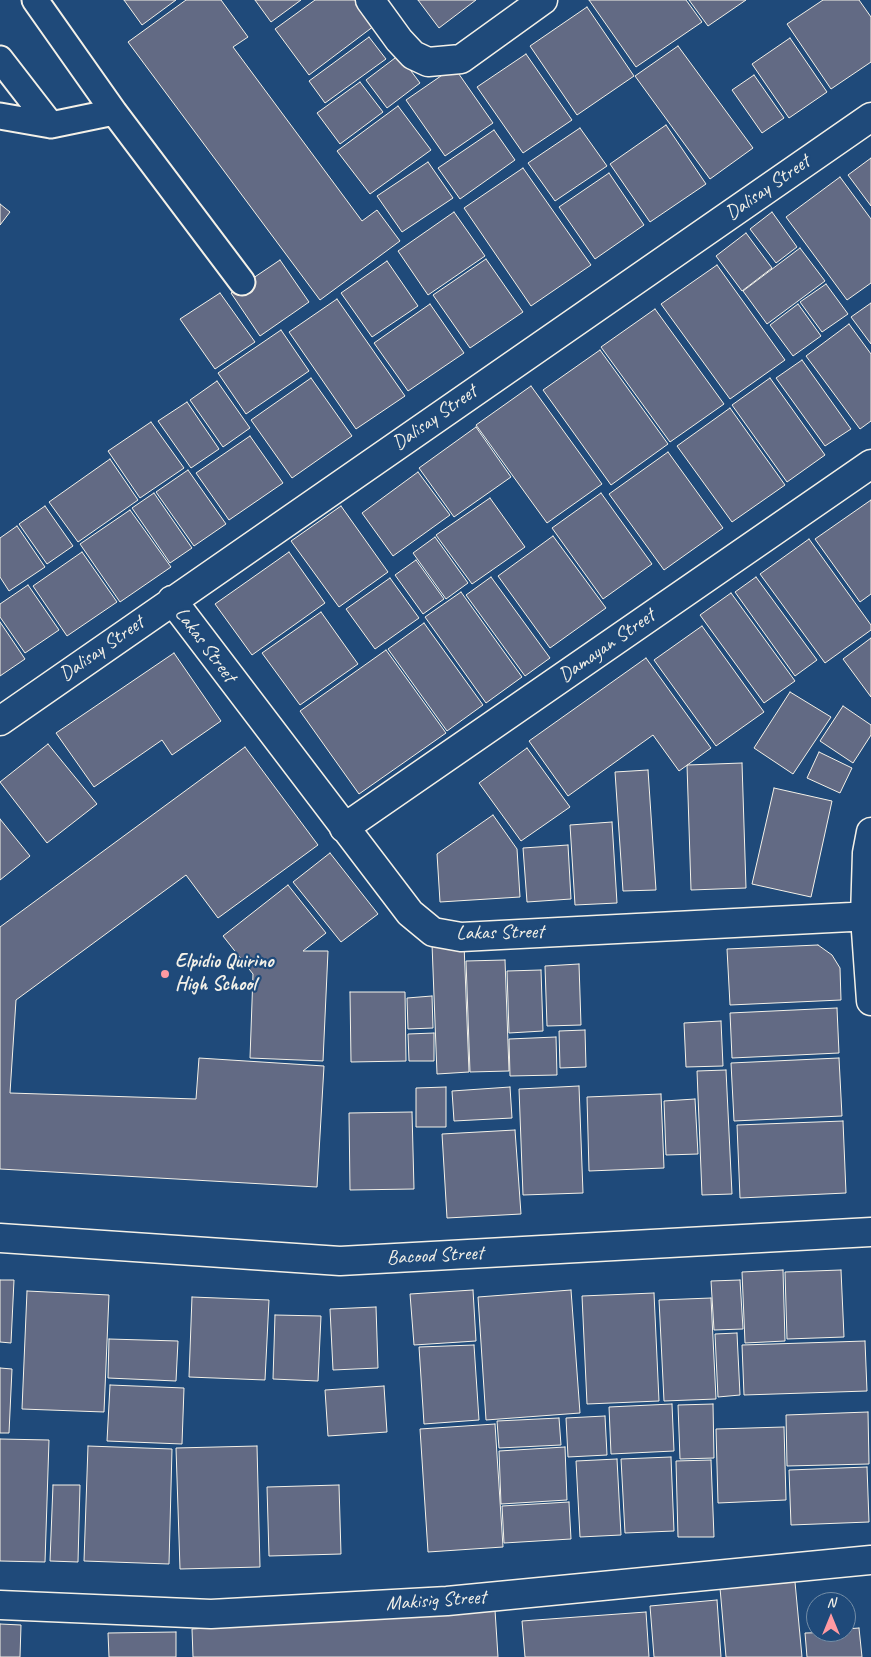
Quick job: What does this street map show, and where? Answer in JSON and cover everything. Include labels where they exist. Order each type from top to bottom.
[{"type":"street","points":[[370,0],[399,40],[413,55],[428,62],[461,59],[543,0]]},
{"type":"street","name":"Dalisay Street","points":[[0,721],[871,116]]},
{"type":"street","name":"Damayan Street","points":[[344,828],[871,464]]},
{"type":"street","name":"Lakas Street","points":[[172,600],[410,913],[433,932],[461,937],[868,917]]},
{"type":"street","points":[[871,832],[867,853],[871,1001]]},
{"type":"street","name":"Bacood Street","points":[[0,1238],[340,1261],[871,1232]]},
{"type":"street","name":"Makisig Street","points":[[0,1605],[211,1614],[447,1602],[871,1560]]},
{"type":"lane","points":[[35,0],[114,112],[242,282]]},
{"type":"lane","points":[[0,59],[51,125]]},
{"type":"lane","points":[[0,116],[51,125],[114,112]]},
{"type":"building","points":[[124,0],[176,0],[142,25]]},
{"type":"building","points":[[186,0],[221,0],[248,37],[233,47],[362,221],[377,210],[400,241],[320,300],[128,42]]},
{"type":"building","points":[[255,0],[301,0],[271,22]]},
{"type":"building","points":[[315,0],[355,0],[374,26],[309,75],[275,29]]},
{"type":"building","points":[[418,0],[476,0],[439,28]]},
{"type":"building","points":[[589,0],[686,0],[702,22],[636,67]]},
{"type":"building","points":[[689,0],[746,0],[708,26]]},
{"type":"building","points":[[823,0],[859,0],[871,17],[871,62],[831,89],[787,24]]},
{"type":"building","points":[[587,7],[634,76],[577,115],[530,46]]},
{"type":"building","points":[[369,37],[386,59],[325,103],[309,81]]},
{"type":"building","points":[[790,38],[827,92],[789,118],[752,64]]},
{"type":"building","points":[[678,46],[753,148],[710,179],[635,76]]},
{"type":"building","points":[[526,54],[572,120],[523,153],[477,87]]},
{"type":"building","points":[[399,55],[420,83],[387,108],[366,80]]},
{"type":"building","points":[[454,67],[493,123],[445,156],[406,100]]},
{"type":"building","points":[[754,75],[784,118],[762,133],[732,90]]},
{"type":"building","points":[[360,82],[383,112],[340,144],[317,113]]},
{"type":"building","points":[[398,106],[431,150],[370,194],[337,151]]},
{"type":"building","points":[[666,125],[706,184],[650,222],[610,164]]},
{"type":"building","points":[[580,128],[607,166],[555,201],[528,163]]},
{"type":"building","points":[[494,130],[515,160],[460,199],[438,168]]},
{"type":"building","points":[[871,158],[871,206],[848,175]]},
{"type":"building","points":[[428,162],[453,198],[402,232],[377,196]]},
{"type":"building","points":[[523,168],[591,265],[531,306],[464,208]]},
{"type":"building","points":[[609,173],[644,225],[595,259],[559,207]]},
{"type":"building","points":[[840,177],[871,219],[871,283],[847,300],[786,217]]},
{"type":"building","points":[[0,204],[10,212],[0,225]]},
{"type":"building","points":[[454,212],[485,256],[428,295],[398,251]]},
{"type":"building","points":[[772,212],[797,247],[776,263],[750,229]]},
{"type":"building","points":[[746,233],[772,268],[742,291],[716,256]]},
{"type":"building","points":[[800,248],[825,281],[767,324],[743,291]]},
{"type":"building","points":[[486,259],[523,312],[470,348],[433,295]]},
{"type":"building","points":[[280,260],[309,302],[260,336],[231,293]]},
{"type":"building","points":[[387,261],[418,306],[372,337],[341,293]]},
{"type":"building","points":[[717,265],[785,360],[730,399],[661,304]]},
{"type":"building","points":[[826,284],[848,314],[822,332],[800,302]]},
{"type":"building","points":[[220,293],[255,342],[215,369],[180,319]]},
{"type":"building","points":[[337,299],[405,396],[356,429],[289,332]]},
{"type":"building","points":[[871,303],[871,344],[851,317]]},
{"type":"building","points":[[430,304],[464,353],[408,391],[374,343]]},
{"type":"building","points":[[798,304],[821,336],[793,356],[770,325]]},
{"type":"building","points":[[655,309],[724,404],[670,442],[601,347]]},
{"type":"building","points":[[849,324],[871,354],[871,421],[860,429],[806,356]]},
{"type":"building","points":[[281,330],[309,371],[246,414],[218,373]]},
{"type":"building","points":[[600,350],[668,444],[611,485],[543,390]]},
{"type":"building","points":[[802,360],[851,429],[825,446],[776,378]]},
{"type":"building","points":[[311,378],[352,436],[292,478],[251,420]]},
{"type":"building","points":[[770,378],[825,455],[787,482],[732,405]]},
{"type":"building","points":[[217,381],[250,428],[223,447],[190,400]]},
{"type":"building","points":[[531,386],[602,484],[547,523],[476,425]]},
{"type":"building","points":[[187,402],[219,449],[191,468],[158,421]]},
{"type":"building","points":[[730,408],[785,485],[732,522],[677,446]]},
{"type":"building","points":[[151,422],[184,468],[140,498],[108,451]]},
{"type":"building","points":[[476,427],[511,477],[454,517],[419,468]]},
{"type":"building","points":[[250,436],[283,483],[229,520],[196,473]]},
{"type":"building","points":[[668,452],[723,528],[664,570],[609,494]]},
{"type":"building","points":[[110,459],[138,500],[78,542],[49,502]]},
{"type":"building","points":[[188,470],[226,524],[194,546],[156,492]]},
{"type":"building","points":[[418,472],[450,515],[393,556],[362,513]]},
{"type":"building","points":[[154,493],[192,548],[170,563],[132,508]]},
{"type":"building","points":[[601,493],[652,564],[603,599],[552,528]]},
{"type":"building","points":[[490,498],[525,547],[472,584],[436,535]]},
{"type":"building","points":[[871,500],[871,594],[860,602],[815,539]]},
{"type":"building","points":[[45,506],[73,546],[47,564],[19,524]]},
{"type":"building","points":[[341,506],[388,572],[339,607],[291,541]]},
{"type":"building","points":[[130,510],[171,567],[120,602],[80,544]]},
{"type":"building","points":[[17,526],[45,567],[9,591],[0,577],[0,538]]},
{"type":"building","points":[[553,536],[606,608],[550,648],[498,576]]},
{"type":"building","points":[[435,537],[468,583],[446,599],[413,553]]},
{"type":"building","points":[[809,539],[871,625],[871,630],[825,663],[760,574]]},
{"type":"building","points":[[82,552],[117,602],[67,636],[33,586]]},
{"type":"building","points":[[289,552],[325,603],[252,655],[215,604]]},
{"type":"building","points":[[416,560],[444,599],[423,614],[395,575]]},
{"type":"building","points":[[491,577],[550,658],[525,676],[466,595]]},
{"type":"building","points":[[756,577],[817,660],[795,676],[735,592]]},
{"type":"building","points":[[390,578],[419,618],[375,649],[346,609]]},
{"type":"building","points":[[28,585],[59,630],[25,653],[0,617],[0,604]]},
{"type":"building","points":[[461,592],[522,677],[486,703],[425,617]]},
{"type":"building","points":[[731,593],[795,681],[764,703],[700,615]]},
{"type":"building","points":[[321,612],[358,664],[300,705],[262,653]]},
{"type":"building","points":[[0,622],[25,659],[0,676]]},
{"type":"building","points":[[424,623],[483,705],[447,731],[388,649]]},
{"type":"building","points":[[702,626],[764,712],[716,746],[654,660]]},
{"type":"building","points":[[871,638],[871,697],[843,659]]},
{"type":"building","points":[[386,650],[446,733],[359,794],[300,711]]},
{"type":"building","points":[[174,653],[221,721],[172,755],[162,740],[94,787],[56,733]]},
{"type":"building","points":[[646,658],[711,748],[679,771],[653,735],[568,796],[529,741]]},
{"type":"building","points":[[790,692],[831,717],[793,774],[754,748]]},
{"type":"building","points":[[843,706],[871,725],[871,735],[853,763],[820,741]]},
{"type":"building","points":[[48,744],[97,804],[47,843],[0,782]]},
{"type":"building","points":[[245,747],[318,845],[218,918],[186,875],[16,1000],[10,1093],[196,1099],[199,1058],[324,1066],[317,1187],[0,1169],[0,927]]},
{"type":"building","points":[[527,748],[570,807],[521,841],[479,783]]},
{"type":"building","points":[[819,752],[852,768],[840,793],[807,778]]},
{"type":"building","points":[[742,763],[746,888],[691,890],[687,765]]},
{"type":"building","points":[[648,770],[656,890],[623,891],[615,772]]},
{"type":"building","points":[[774,788],[832,801],[811,897],[752,884]]},
{"type":"building","points":[[493,815],[517,849],[520,897],[440,902],[437,854]]},
{"type":"building","points":[[0,819],[30,856],[0,880]]},
{"type":"building","points":[[612,822],[617,903],[575,905],[570,825]]},
{"type":"building","points":[[568,845],[571,899],[527,902],[523,848]]},
{"type":"building","points":[[330,853],[378,914],[341,942],[293,882]]},
{"type":"building","points":[[288,885],[326,933],[303,951],[328,951],[323,1061],[250,1058],[253,974],[223,936]]},
{"type":"building","points":[[432,944],[464,944],[469,1072],[437,1074]]},
{"type":"building","points":[[818,945],[832,955],[840,968],[841,1000],[730,1005],[727,949]]},
{"type":"building","points":[[505,960],[509,1071],[470,1072],[466,961]]},
{"type":"building","points":[[579,964],[581,1025],[547,1026],[545,966]]},
{"type":"building","points":[[541,970],[543,1031],[509,1033],[507,971]]},
{"type":"building","points":[[350,992],[405,992],[406,1061],[351,1062]]},
{"type":"building","points":[[432,996],[433,1028],[408,1029],[407,998]]},
{"type":"building","points":[[837,1008],[839,1053],[732,1058],[730,1013]]},
{"type":"building","points":[[721,1021],[723,1066],[686,1067],[684,1023]]},
{"type":"building","points":[[585,1030],[586,1067],[560,1068],[559,1031]]},
{"type":"building","points":[[434,1033],[434,1061],[409,1061],[408,1034]]},
{"type":"building","points":[[556,1037],[557,1075],[510,1076],[509,1039]]},
{"type":"building","points":[[839,1058],[842,1116],[734,1121],[731,1063]]},
{"type":"building","points":[[726,1070],[732,1194],[702,1195],[697,1071]]},
{"type":"building","points":[[579,1086],[583,1193],[523,1195],[519,1089]]},
{"type":"building","points":[[446,1087],[446,1127],[416,1127],[416,1088]]},
{"type":"building","points":[[510,1087],[512,1118],[454,1121],[452,1091]]},
{"type":"building","points":[[661,1094],[664,1168],[589,1171],[587,1097]]},
{"type":"building","points":[[695,1099],[698,1154],[666,1155],[664,1101]]},
{"type":"building","points":[[412,1112],[414,1189],[350,1190],[349,1113]]},
{"type":"building","points":[[843,1121],[846,1193],[740,1198],[737,1125]]},
{"type":"building","points":[[515,1130],[521,1214],[447,1218],[442,1134]]},
{"type":"building","points":[[783,1270],[785,1341],[745,1343],[742,1272]]},
{"type":"building","points":[[841,1270],[844,1337],[787,1339],[785,1272]]},
{"type":"building","points":[[0,1280],[14,1280],[11,1343],[0,1342]]},
{"type":"building","points":[[740,1280],[743,1329],[714,1330],[711,1281]]},
{"type":"building","points":[[473,1290],[476,1341],[414,1345],[410,1294]]},
{"type":"building","points":[[571,1290],[580,1413],[486,1420],[478,1297]]},
{"type":"building","points":[[27,1291],[109,1295],[104,1412],[22,1409]]},
{"type":"building","points":[[654,1293],[659,1401],[587,1404],[582,1296]]},
{"type":"building","points":[[192,1297],[269,1300],[265,1380],[189,1377]]},
{"type":"building","points":[[711,1298],[716,1399],[664,1401],[659,1300]]},
{"type":"building","points":[[376,1307],[378,1368],[333,1370],[330,1309]]},
{"type":"building","points":[[275,1315],[321,1316],[318,1381],[273,1379]]},
{"type":"building","points":[[737,1333],[740,1395],[718,1397],[715,1334]]},
{"type":"building","points":[[109,1339],[178,1341],[176,1381],[108,1378]]},
{"type":"building","points":[[865,1341],[867,1391],[744,1395],[742,1345]]},
{"type":"building","points":[[474,1345],[479,1420],[424,1424],[419,1347]]},
{"type":"building","points":[[0,1368],[12,1369],[9,1433],[0,1433]]},
{"type":"building","points":[[110,1385],[184,1388],[182,1444],[107,1441]]},
{"type":"building","points":[[384,1386],[387,1432],[328,1436],[325,1390]]},
{"type":"building","points":[[672,1404],[674,1451],[611,1454],[609,1407]]},
{"type":"building","points":[[713,1404],[714,1458],[680,1459],[678,1405]]},
{"type":"building","points":[[868,1412],[869,1464],[787,1466],[786,1415]]},
{"type":"building","points":[[605,1416],[607,1455],[568,1457],[566,1418]]},
{"type":"building","points":[[559,1418],[561,1445],[499,1448],[497,1421]]},
{"type":"building","points":[[495,1424],[503,1547],[428,1552],[420,1429]]},
{"type":"building","points":[[784,1427],[786,1500],[718,1503],[716,1429]]},
{"type":"building","points":[[0,1439],[49,1440],[45,1562],[0,1561]]},
{"type":"building","points":[[88,1446],[172,1449],[169,1564],[84,1561]]},
{"type":"building","points":[[257,1446],[260,1567],[180,1569],[176,1448]]},
{"type":"building","points":[[565,1447],[567,1500],[501,1504],[499,1451]]},
{"type":"building","points":[[671,1457],[674,1531],[625,1533],[621,1459]]},
{"type":"building","points":[[617,1459],[621,1535],[580,1537],[576,1461]]},
{"type":"building","points":[[711,1460],[714,1537],[678,1537],[676,1461]]},
{"type":"building","points":[[867,1467],[869,1522],[791,1525],[789,1470]]},
{"type":"building","points":[[53,1485],[80,1485],[78,1562],[50,1561]]},
{"type":"building","points":[[339,1485],[341,1554],[269,1556],[267,1487]]},
{"type":"building","points":[[569,1502],[571,1539],[504,1543],[502,1506]]},
{"type":"building","points":[[795,1582],[802,1657],[726,1657],[720,1588]]},
{"type":"building","points":[[717,1600],[721,1657],[654,1657],[650,1606]]},
{"type":"building","points":[[495,1610],[498,1657],[193,1657],[192,1629]]},
{"type":"building","points":[[646,1612],[649,1657],[525,1657],[522,1621]]},
{"type":"building","points":[[0,1624],[21,1625],[20,1657],[0,1657]]},
{"type":"building","points":[[856,1628],[859,1628],[862,1657],[807,1657],[805,1633],[806,1642],[856,1642]]},
{"type":"building","points":[[176,1632],[176,1657],[109,1657],[108,1633]]},
{"type":"place","name":"Elpidio Quirino High School","points":[[165,974]]}]
